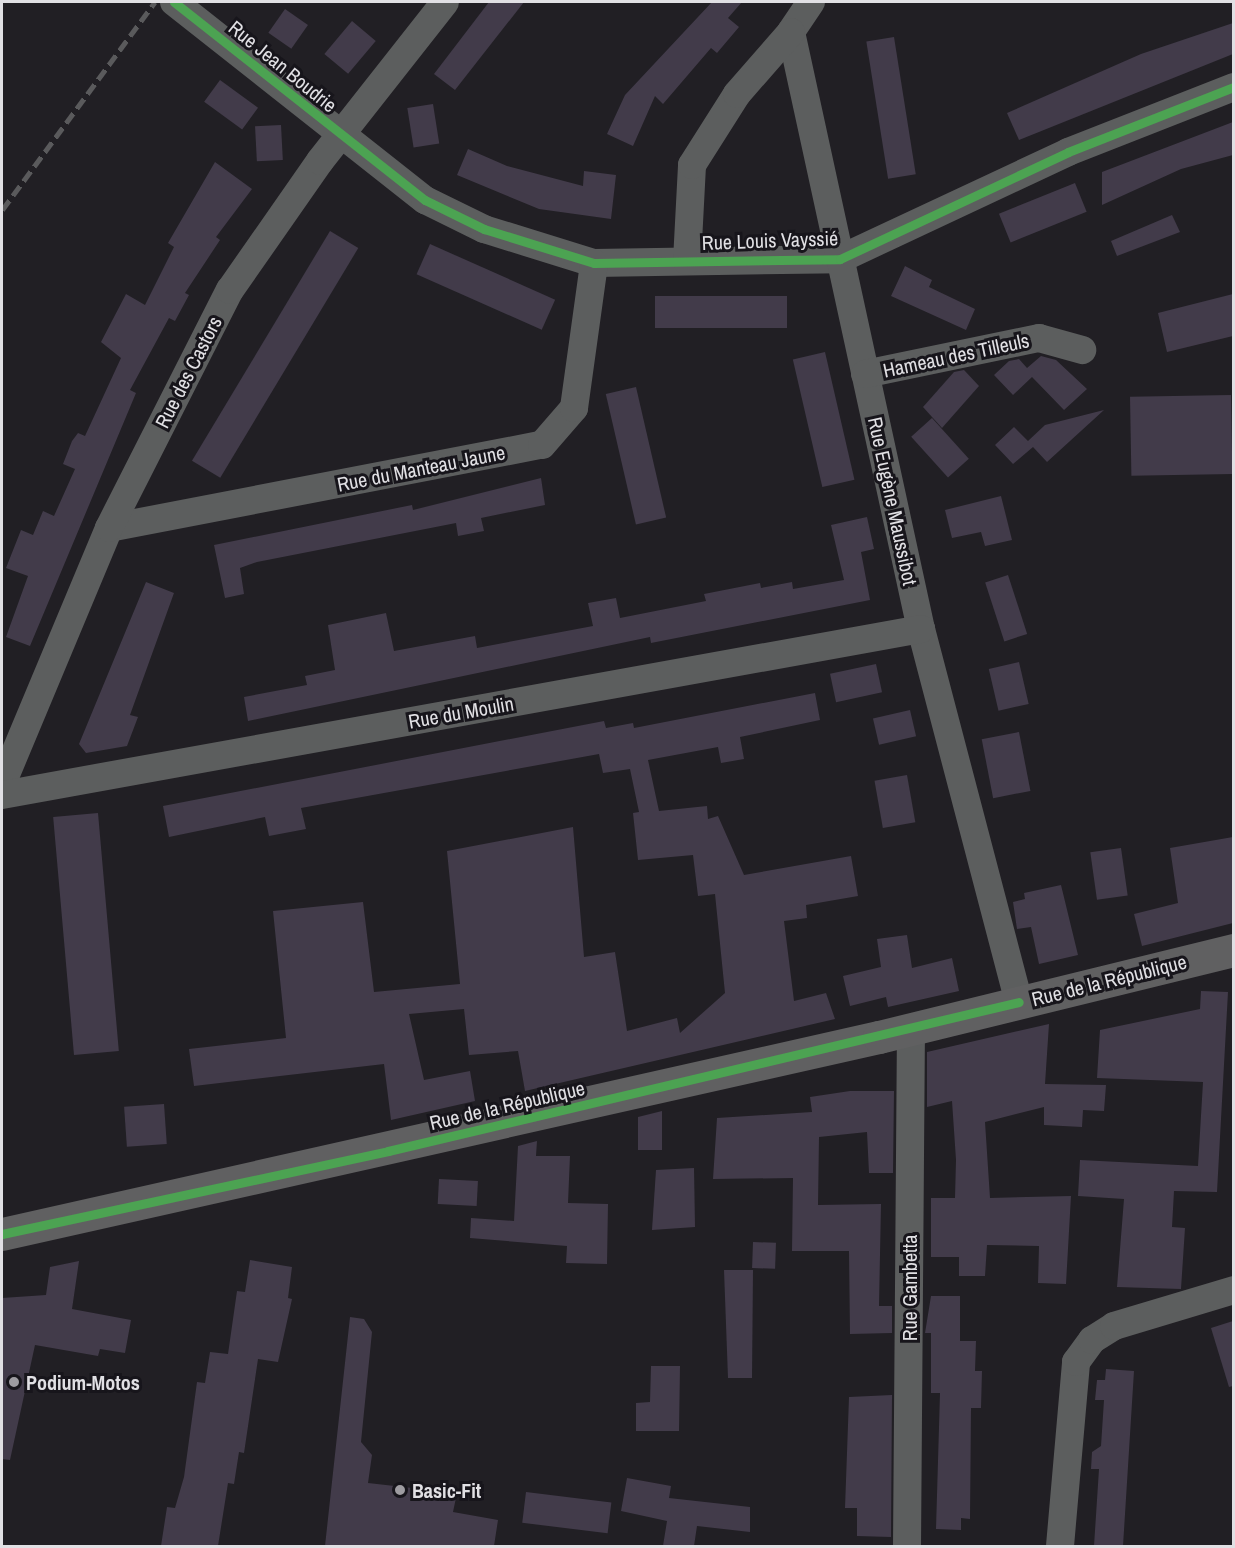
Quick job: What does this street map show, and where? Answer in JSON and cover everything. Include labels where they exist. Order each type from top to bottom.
[{"type":"main road","name":"Rue de la République","points":[[2,1234],[911,1030],[1233,950]]},
{"type":"street","name":"Rue Jean Boudrie","points":[[174,2],[341,136]]},
{"type":"street","name":"Rue des Castors","points":[[2,784],[109,528],[230,290],[341,136],[445,2]]},
{"type":"street","points":[[687,261],[692,165],[737,94],[791,32],[811,2]]},
{"type":"street","name":"Rue Eugène Maussibot","points":[[791,32],[921,629],[1019,1002]]},
{"type":"street","name":"Rue Louis Vayssié","points":[[341,136],[425,200],[484,229],[594,263],[840,259],[1068,152],[1233,87]]},
{"type":"street","name":"Rue du Manteau Jaune","points":[[109,528],[542,445],[574,408],[594,263]]},
{"type":"street","name":"Hameau des Tilleuls","points":[[865,374],[1039,338],[1082,350]]},
{"type":"street","name":"Rue du Moulin","points":[[2,795],[921,629]]},
{"type":"street","name":"Rue Gambetta","points":[[907,1546],[911,1030]]},
{"type":"street","points":[[1060,1546],[1076,1362],[1092,1340],[1114,1326],[1233,1290]]},
{"type":"building","points":[[489,2],[524,2],[455,90],[434,74]]},
{"type":"building","points":[[712,2],[742,2],[728,18],[739,27],[717,53],[711,48],[663,104],[655,96],[633,146],[607,134],[625,95]]},
{"type":"building","points":[[285,9],[308,25],[291,49],[268,33]]},
{"type":"building","points":[[352,21],[376,41],[348,74],[324,54]]},
{"type":"building","points":[[1233,23],[1233,54],[1019,140],[1007,113],[1141,54]]},
{"type":"building","points":[[894,37],[916,174],[888,179],[866,41]]},
{"type":"building","points":[[220,80],[258,108],[242,129],[204,102]]},
{"type":"building","points":[[433,104],[439,144],[414,148],[407,108]]},
{"type":"building","points":[[1233,122],[1233,155],[1181,169],[1102,205],[1102,172]]},
{"type":"building","points":[[281,125],[283,160],[257,161],[255,126]]},
{"type":"building","points":[[468,149],[507,166],[583,186],[584,171],[616,175],[611,219],[539,209],[457,175]]},
{"type":"building","points":[[215,162],[252,189],[216,237],[220,240],[185,293],[189,295],[175,321],[169,318],[130,390],[136,393],[30,646],[6,637],[28,576],[6,568],[21,530],[33,535],[43,511],[54,516],[75,469],[63,464],[72,441],[78,433],[85,436],[121,358],[101,342],[126,294],[145,305],[174,247],[168,243]]},
{"type":"building","points":[[1075,183],[1087,212],[1011,242],[999,214]]},
{"type":"building","points":[[1172,215],[1180,232],[1117,256],[1111,241]]},
{"type":"building","points":[[330,231],[358,248],[220,478],[192,461]]},
{"type":"building","points":[[430,244],[555,300],[542,330],[417,274]]},
{"type":"building","points":[[905,266],[932,280],[929,287],[975,309],[966,330],[891,296]]},
{"type":"building","points":[[1233,294],[1233,336],[1167,352],[1158,313]]},
{"type":"building","points":[[655,296],[787,296],[787,328],[655,328]]},
{"type":"building","points":[[825,352],[854,480],[822,487],[793,359]]},
{"type":"building","points":[[1041,356],[1056,360],[1087,389],[1064,410],[1032,377],[1013,395],[994,375],[1009,361],[1019,359],[1027,368]]},
{"type":"building","points":[[964,370],[979,386],[942,428],[923,407],[954,372]]},
{"type":"building","points":[[636,387],[666,518],[636,525],[606,394]]},
{"type":"building","points":[[1231,395],[1232,474],[1131,476],[1130,397]]},
{"type":"building","points":[[1104,410],[1047,462],[1033,447],[1013,464],[995,445],[1014,427],[1028,441],[1045,425]]},
{"type":"building","points":[[932,418],[969,459],[948,478],[911,437]]},
{"type":"building","points":[[541,478],[545,505],[481,518],[484,531],[458,536],[456,523],[257,562],[240,568],[244,594],[225,598],[214,545],[412,505],[413,510]]},
{"type":"building","points":[[1001,496],[1012,540],[985,546],[981,532],[952,538],[945,510]]},
{"type":"building","points":[[867,517],[874,549],[861,552],[870,600],[651,643],[650,637],[248,721],[244,697],[307,685],[305,676],[335,670],[328,625],[386,613],[394,651],[475,636],[477,648],[593,626],[588,603],[616,598],[620,618],[706,601],[704,594],[760,583],[761,588],[792,582],[793,589],[844,580],[831,525]]},
{"type":"building","points":[[1008,575],[1027,634],[1004,641],[985,582]]},
{"type":"building","points":[[146,582],[174,593],[130,715],[138,717],[127,746],[86,753],[79,744]]},
{"type":"building","points":[[1019,662],[1029,704],[998,711],[989,669]]},
{"type":"building","points":[[876,664],[882,692],[836,702],[830,674]]},
{"type":"building","points":[[815,693],[820,720],[740,737],[744,759],[721,763],[718,747],[648,760],[659,811],[707,806],[708,819],[718,816],[744,875],[851,856],[858,896],[806,905],[807,918],[784,921],[794,1001],[826,993],[835,1019],[525,1091],[518,1051],[469,1055],[464,1009],[409,1014],[424,1080],[470,1071],[475,1101],[391,1120],[384,1064],[194,1086],[189,1049],[286,1038],[273,911],[363,902],[374,992],[460,984],[447,851],[573,827],[584,957],[615,952],[627,1031],[677,1018],[680,1033],[725,993],[715,894],[698,896],[693,855],[638,860],[633,813],[639,812],[630,769],[603,773],[599,754],[301,808],[306,829],[269,836],[265,817],[169,837],[163,806],[604,721],[606,728],[633,723],[634,728]]},
{"type":"building","points":[[910,710],[916,736],[879,745],[873,719]]},
{"type":"building","points":[[1019,732],[1030,791],[993,798],[982,739]]},
{"type":"building","points":[[907,775],[915,822],[883,828],[875,781]]},
{"type":"building","points":[[98,813],[119,1051],[74,1055],[53,817]]},
{"type":"building","points":[[1233,837],[1233,923],[1142,946],[1134,914],[1178,903],[1170,848]]},
{"type":"building","points":[[1121,848],[1128,896],[1097,900],[1090,852]]},
{"type":"building","points":[[1061,885],[1078,955],[1039,964],[1031,927],[1017,929],[1013,902],[1025,899],[1024,893]]},
{"type":"building","points":[[907,935],[912,968],[952,958],[959,991],[888,1007],[886,997],[850,1006],[843,976],[881,967],[877,939]]},
{"type":"building","points":[[1201,991],[1228,992],[1217,1192],[1174,1191],[1172,1227],[1185,1228],[1181,1289],[1117,1287],[1124,1199],[1078,1196],[1080,1160],[1198,1166],[1203,1082],[1097,1078],[1100,1030],[1200,1009]]},
{"type":"building","points":[[1049,1024],[1045,1084],[1106,1085],[1104,1111],[1083,1110],[1082,1127],[1044,1125],[1044,1107],[985,1122],[990,1198],[1071,1196],[1066,1284],[1038,1283],[1039,1246],[987,1245],[985,1276],[959,1276],[959,1257],[931,1257],[931,1198],[955,1198],[956,1160],[952,1101],[927,1107],[927,1052]]},
{"type":"building","points":[[850,1091],[894,1091],[893,1173],[869,1173],[867,1132],[819,1137],[818,1205],[881,1204],[879,1306],[892,1306],[892,1333],[850,1334],[849,1251],[792,1251],[793,1178],[713,1179],[717,1118],[812,1112],[810,1097]]},
{"type":"building","points":[[164,1104],[167,1144],[127,1147],[124,1107]]},
{"type":"building","points":[[662,1111],[662,1150],[638,1150],[638,1117]]},
{"type":"building","points":[[537,1141],[536,1156],[570,1156],[568,1203],[608,1204],[607,1264],[566,1263],[567,1246],[470,1238],[471,1218],[514,1221],[518,1146]]},
{"type":"building","points":[[694,1168],[695,1227],[652,1230],[656,1170]]},
{"type":"building","points":[[439,1179],[478,1181],[477,1206],[438,1204]]},
{"type":"building","points":[[753,1242],[776,1243],[775,1269],[752,1268]]},
{"type":"building","points":[[250,1260],[292,1267],[288,1298],[292,1299],[278,1362],[258,1359],[244,1453],[239,1452],[234,1484],[228,1483],[218,1546],[161,1546],[167,1507],[175,1508],[184,1477],[197,1382],[205,1383],[210,1352],[228,1354],[237,1291],[245,1292]]},
{"type":"building","points":[[79,1261],[72,1309],[131,1320],[125,1353],[100,1349],[98,1356],[35,1345],[10,1460],[2,1459],[2,1298],[46,1295],[50,1267]]},
{"type":"building","points":[[724,1270],[753,1270],[752,1378],[728,1378]]},
{"type":"building","points":[[931,1296],[960,1296],[960,1341],[976,1341],[975,1371],[982,1371],[981,1408],[971,1408],[970,1519],[961,1518],[961,1530],[936,1529],[940,1393],[931,1393],[931,1333],[925,1333]]},
{"type":"building","points":[[350,1317],[364,1319],[372,1332],[361,1442],[372,1455],[368,1483],[457,1493],[453,1512],[498,1520],[494,1546],[325,1546]]},
{"type":"building","points":[[1233,1321],[1233,1386],[1229,1387],[1211,1328]]},
{"type":"building","points":[[651,1366],[680,1366],[679,1431],[636,1431],[636,1403],[650,1402]]},
{"type":"building","points":[[1106,1369],[1134,1371],[1123,1546],[1094,1546],[1099,1469],[1091,1469],[1092,1452],[1101,1446],[1104,1400],[1095,1400],[1097,1380],[1105,1380]]},
{"type":"building","points":[[892,1395],[891,1537],[857,1536],[857,1508],[845,1508],[849,1397]]},
{"type":"building","points":[[627,1478],[671,1486],[669,1498],[750,1507],[750,1532],[697,1526],[694,1546],[663,1546],[667,1521],[621,1511]]},
{"type":"building","points":[[526,1492],[611,1502],[608,1533],[522,1523]]},
{"type":"railway","points":[[2,210],[155,2]]},
{"type":"cycle path","points":[[174,2],[425,200],[484,229],[594,263],[840,259],[1068,152],[1234,87]]},
{"type":"cycle path","points":[[2,1234],[388,1151],[1019,1002]]},
{"type":"place","name":"Podium-Motos","points":[[14,1382]]},
{"type":"place","name":"Basic-Fit","points":[[400,1490]]}]
